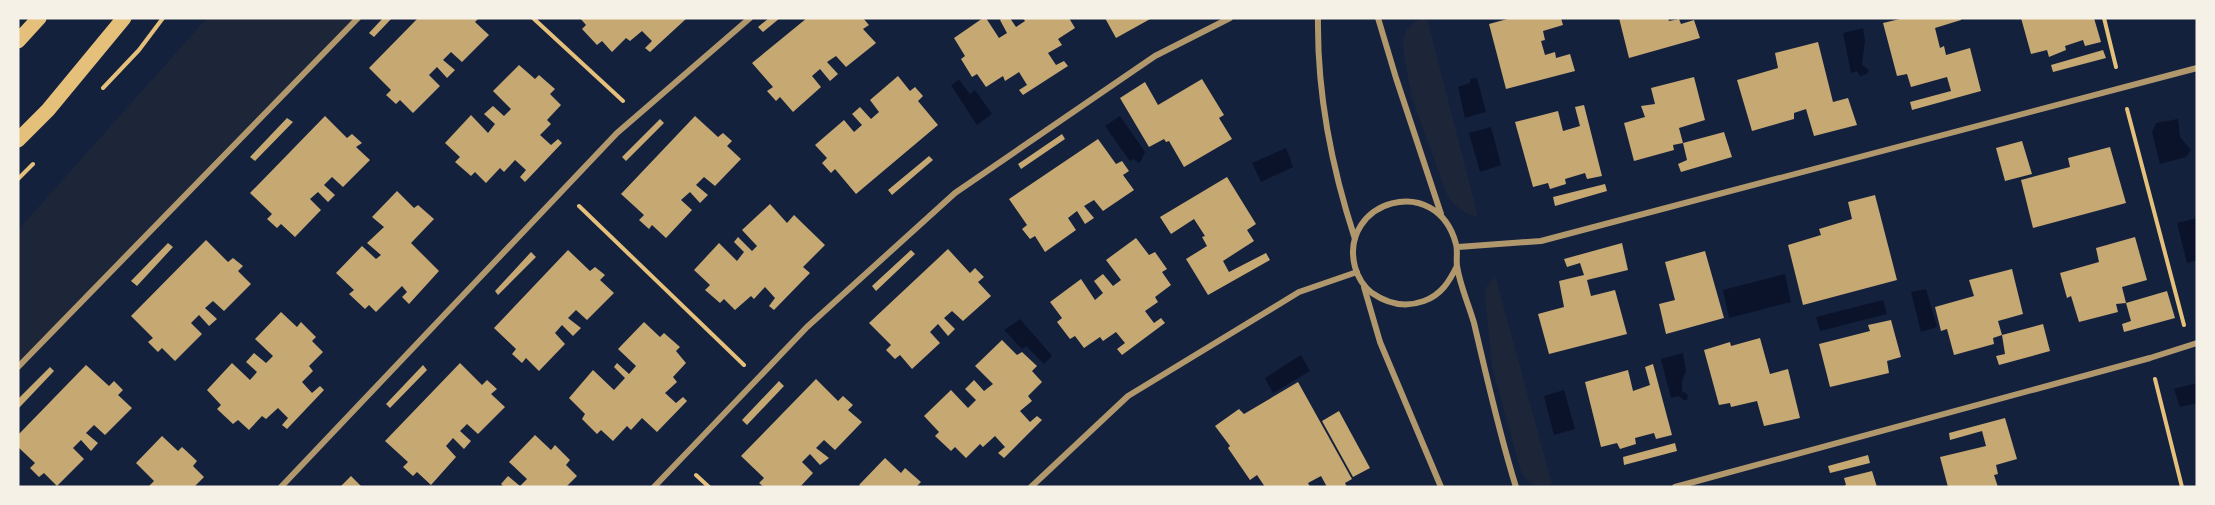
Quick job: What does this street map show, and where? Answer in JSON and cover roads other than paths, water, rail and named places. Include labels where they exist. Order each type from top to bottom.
[{"type":"main road","points":[[18,41],[39,18]]},
{"type":"main road","points":[[18,140],[48,110],[124,18]]},
{"type":"street","points":[[18,368],[358,18]]},
{"type":"street","points":[[281,487],[617,133],[750,18]]},
{"type":"street","points":[[654,487],[807,327],[955,193],[1155,56],[1230,18]]},
{"type":"street","points":[[1318,18],[1318,60],[1339,191],[1355,239]]},
{"type":"street","points":[[1378,18],[1442,214],[1452,230],[1458,247],[1457,266],[1473,320],[1498,427],[1516,487]]},
{"type":"street","points":[[1458,247],[1541,241],[2197,68]]},
{"type":"street","points":[[1440,487],[1380,342],[1364,286],[1353,258],[1355,239],[1362,223],[1375,210],[1391,203],[1409,201],[1427,205],[1442,214]]},
{"type":"street","points":[[1364,286],[1389,303],[1404,305],[1418,303],[1431,299],[1443,290],[1457,266]]},
{"type":"street","points":[[1031,487],[1128,396],[1299,292],[1357,272]]},
{"type":"street","points":[[1675,487],[2150,358],[2197,343]]}]
